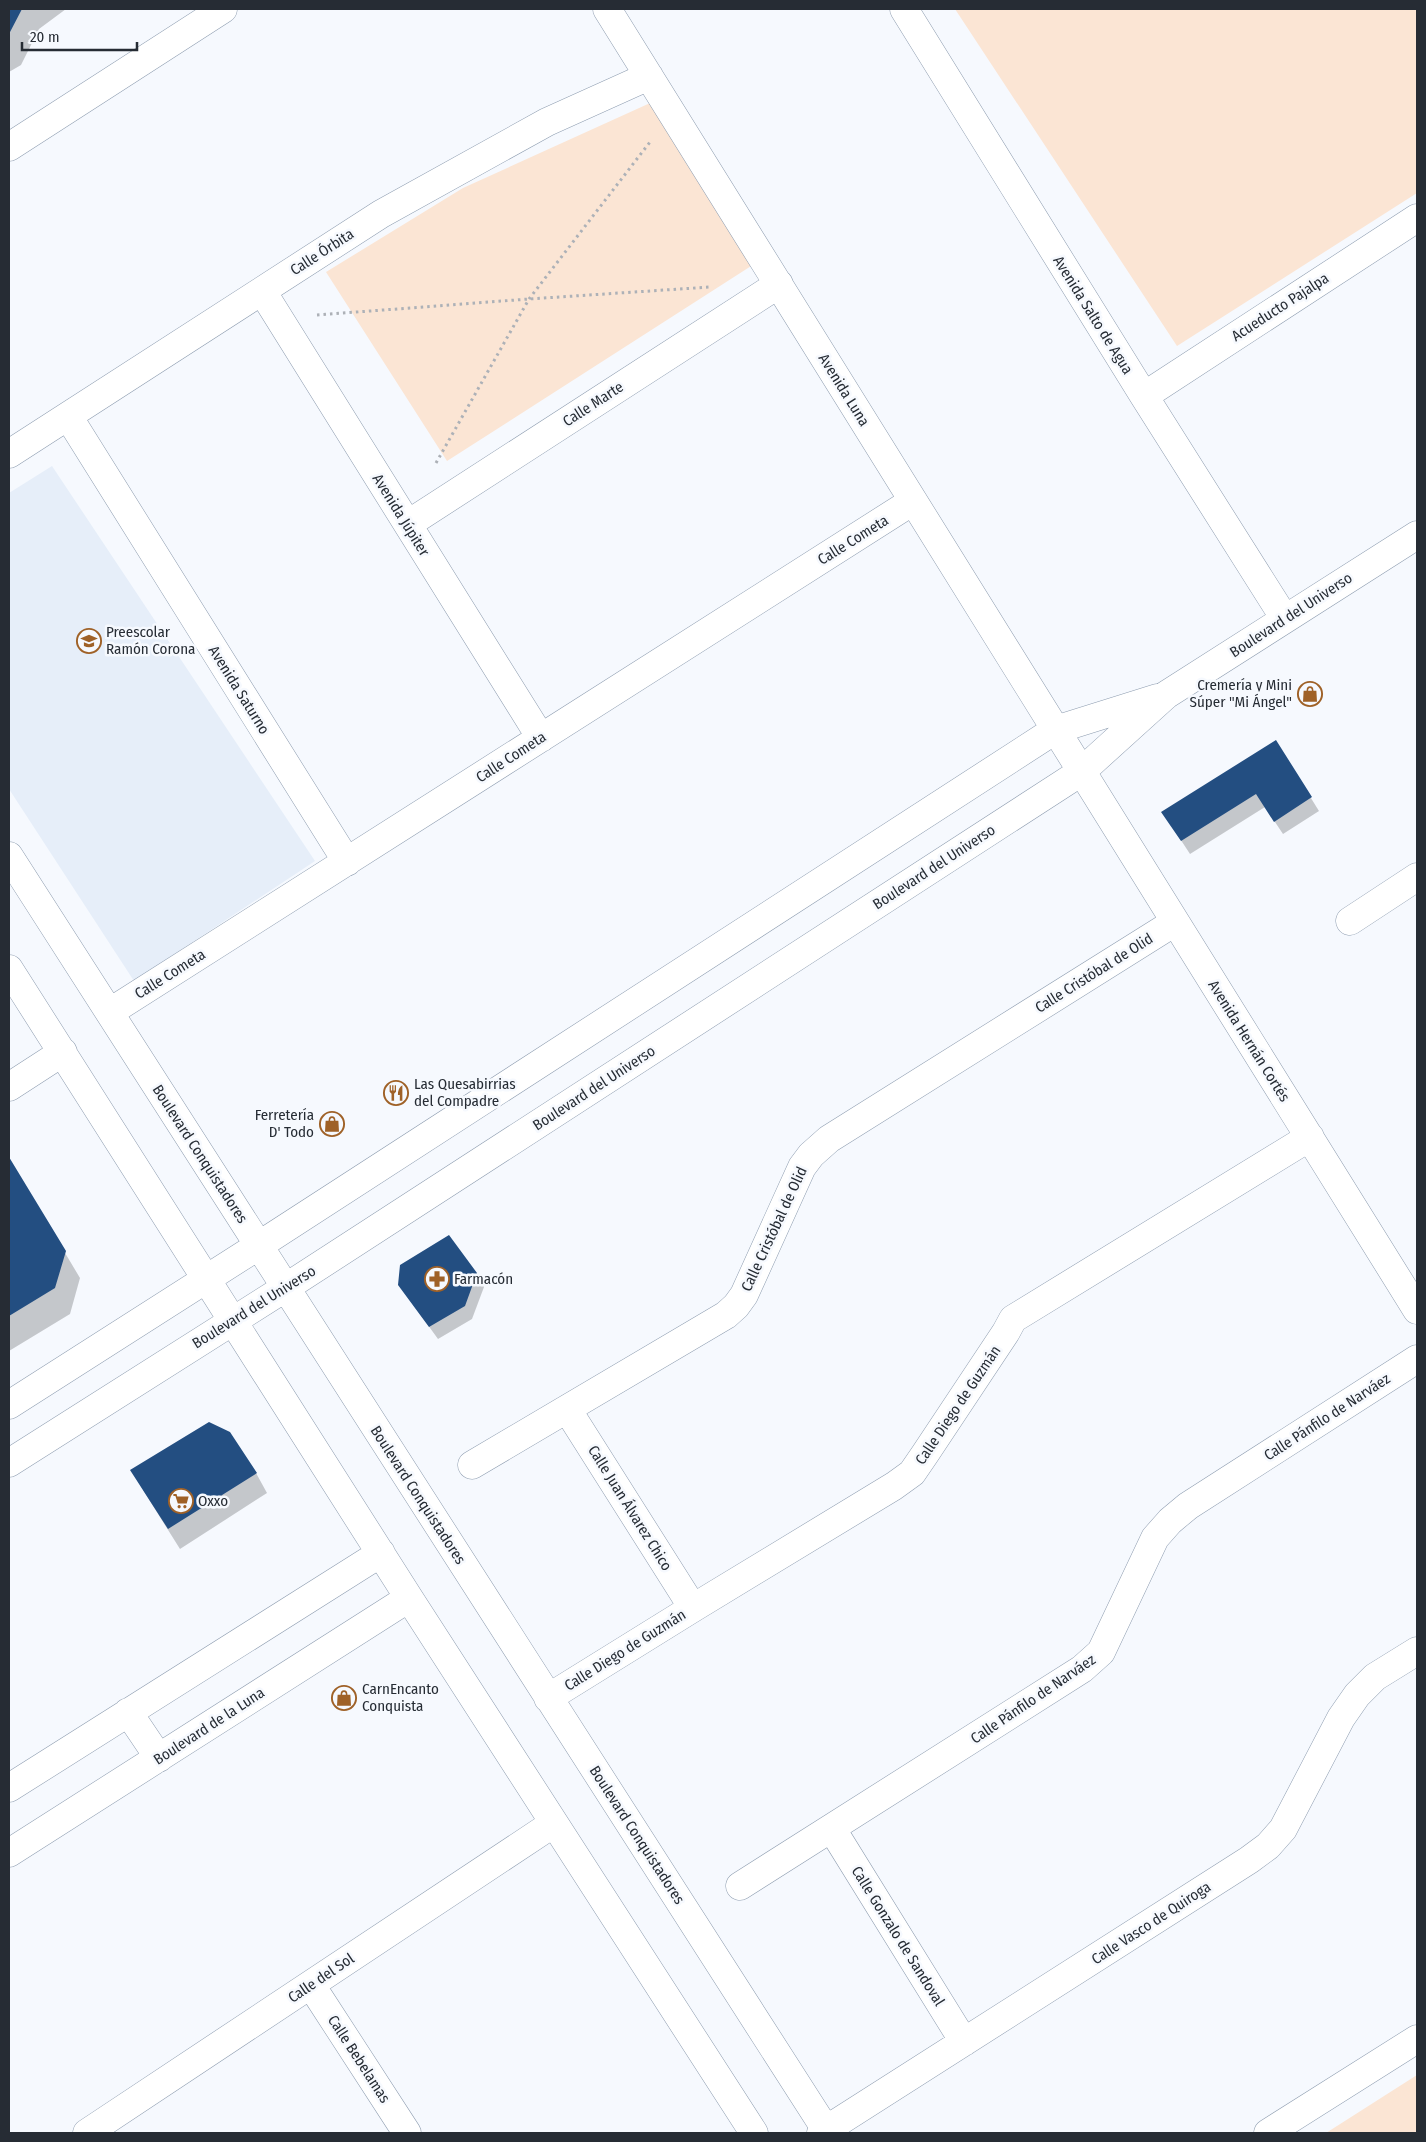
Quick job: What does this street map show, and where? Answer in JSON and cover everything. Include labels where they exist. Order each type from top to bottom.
[{"type":"street","points":[[9,146],[223,9]]},
{"type":"street","name":"Avenida Luna","points":[[607,9],[1081,772]]},
{"type":"street","name":"Avenida Salto de Agua","points":[[904,9],[1285,619]]},
{"type":"street","name":"Calle Órbita","points":[[9,454],[381,214],[547,122],[649,76]]},
{"type":"street","name":"Acueducto Pajalpa","points":[[1144,396],[1417,218]]},
{"type":"street","name":"Calle Marte","points":[[408,524],[779,284]]},
{"type":"street","name":"Avenida Júpiter","points":[[262,291],[541,738]]},
{"type":"street","name":"Avenida Saturno","points":[[68,416],[346,862]]},
{"type":"street","name":"Calle Cometa","points":[[110,1012],[913,501]]},
{"type":"street","name":"Boulevard del Universo","points":[[9,1463],[285,1288],[1081,772],[1166,695],[1417,535]]},
{"type":"street","name":"Boulevard del Universo","points":[[9,1405],[1055,730],[1166,695]]},
{"type":"street","name":"Avenida Hernán Cortés","points":[[1081,772],[1417,1310]]},
{"type":"street","name":"Boulevard Conquistadores","points":[[9,856],[825,2132]]},
{"type":"street","points":[[1350,920],[1417,877]]},
{"type":"street","name":"Calle Cristóbal de Olid","points":[[472,1465],[726,1315],[736,1306],[744,1295],[802,1167],[811,1154],[829,1139],[1175,922]]},
{"type":"street","points":[[9,969],[409,1598],[754,2133]]},
{"type":"street","points":[[9,1087],[63,1052]]},
{"type":"street","name":"Calle Diego de Guzmán","points":[[548,1698],[692,1608],[894,1486],[912,1473],[1013,1319],[1310,1137]]},
{"type":"street","name":"Calle Pánfilo de Narváez","points":[[740,1886],[1093,1661],[1102,1652],[1155,1538],[1170,1521],[1188,1506],[1417,1359]]},
{"type":"street","name":"Calle Juan Álvarez Chico","points":[[567,1409],[692,1608]]},
{"type":"street","points":[[9,1788],[381,1553]]},
{"type":"street","name":"Boulevard de la Luna","points":[[9,1853],[409,1598]]},
{"type":"street","name":"Calle Vasco de Quiroga","points":[[825,2132],[1268,1846],[1283,1829],[1341,1718],[1357,1695],[1375,1677],[1417,1651]]},
{"type":"street","points":[[128,1712],[158,1758]]},
{"type":"street","name":"Calle del Sol","points":[[87,2133],[554,1823]]},
{"type":"street","name":"Calle Gonzalo de Sandoval","points":[[832,1829],[964,2042]]},
{"type":"street","name":"Calle Bebelamas","points":[[311,1985],[407,2133]]},
{"type":"street","points":[[1268,2133],[1417,2039]]},
{"type":"path","points":[[433,470],[529,299],[672,114]]},
{"type":"path","points":[[279,318],[716,287]]},
{"type":"shaded area","points":[[955,9],[1417,9],[1417,193],[1177,346]]},
{"type":"shaded area","points":[[670,94],[770,254],[447,461],[326,272],[463,188]]},
{"type":"shaded area","name":"Preescolar Ramón Corona","points":[[52,466],[315,861],[134,981],[9,789],[9,493]]},
{"type":"shaded area","points":[[1417,2075],[1417,2133],[1326,2133]]},
{"type":"building","points":[[9,9],[22,9],[9,34]]},
{"type":"building","points":[[1276,740],[1312,797],[1274,822],[1256,794],[1181,841],[1161,812]]},
{"type":"building","points":[[9,1157],[66,1251],[55,1288],[9,1316]]},
{"type":"building","name":"Farmacón","points":[[449,1235],[477,1273],[465,1306],[429,1327],[398,1285],[400,1265]]},
{"type":"building","name":"Oxxo","points":[[209,1422],[230,1432],[257,1473],[168,1529],[130,1470]]},
{"type":"place","name":"Preescolar Ramón Corona","points":[[89,641]]},
{"type":"place","name":"Cremería y Mini Súper \"Mi Ángel\"","points":[[1310,694]]},
{"type":"place","name":"Las Quesabirrias del Compadre","points":[[396,1093]]},
{"type":"place","name":"Ferretería D' Todo","points":[[332,1124]]},
{"type":"place","name":"Farmacón","points":[[437,1279]]},
{"type":"place","name":"Oxxo","points":[[181,1501]]},
{"type":"place","name":"CarnEncanto Conquista","points":[[344,1698]]}]
